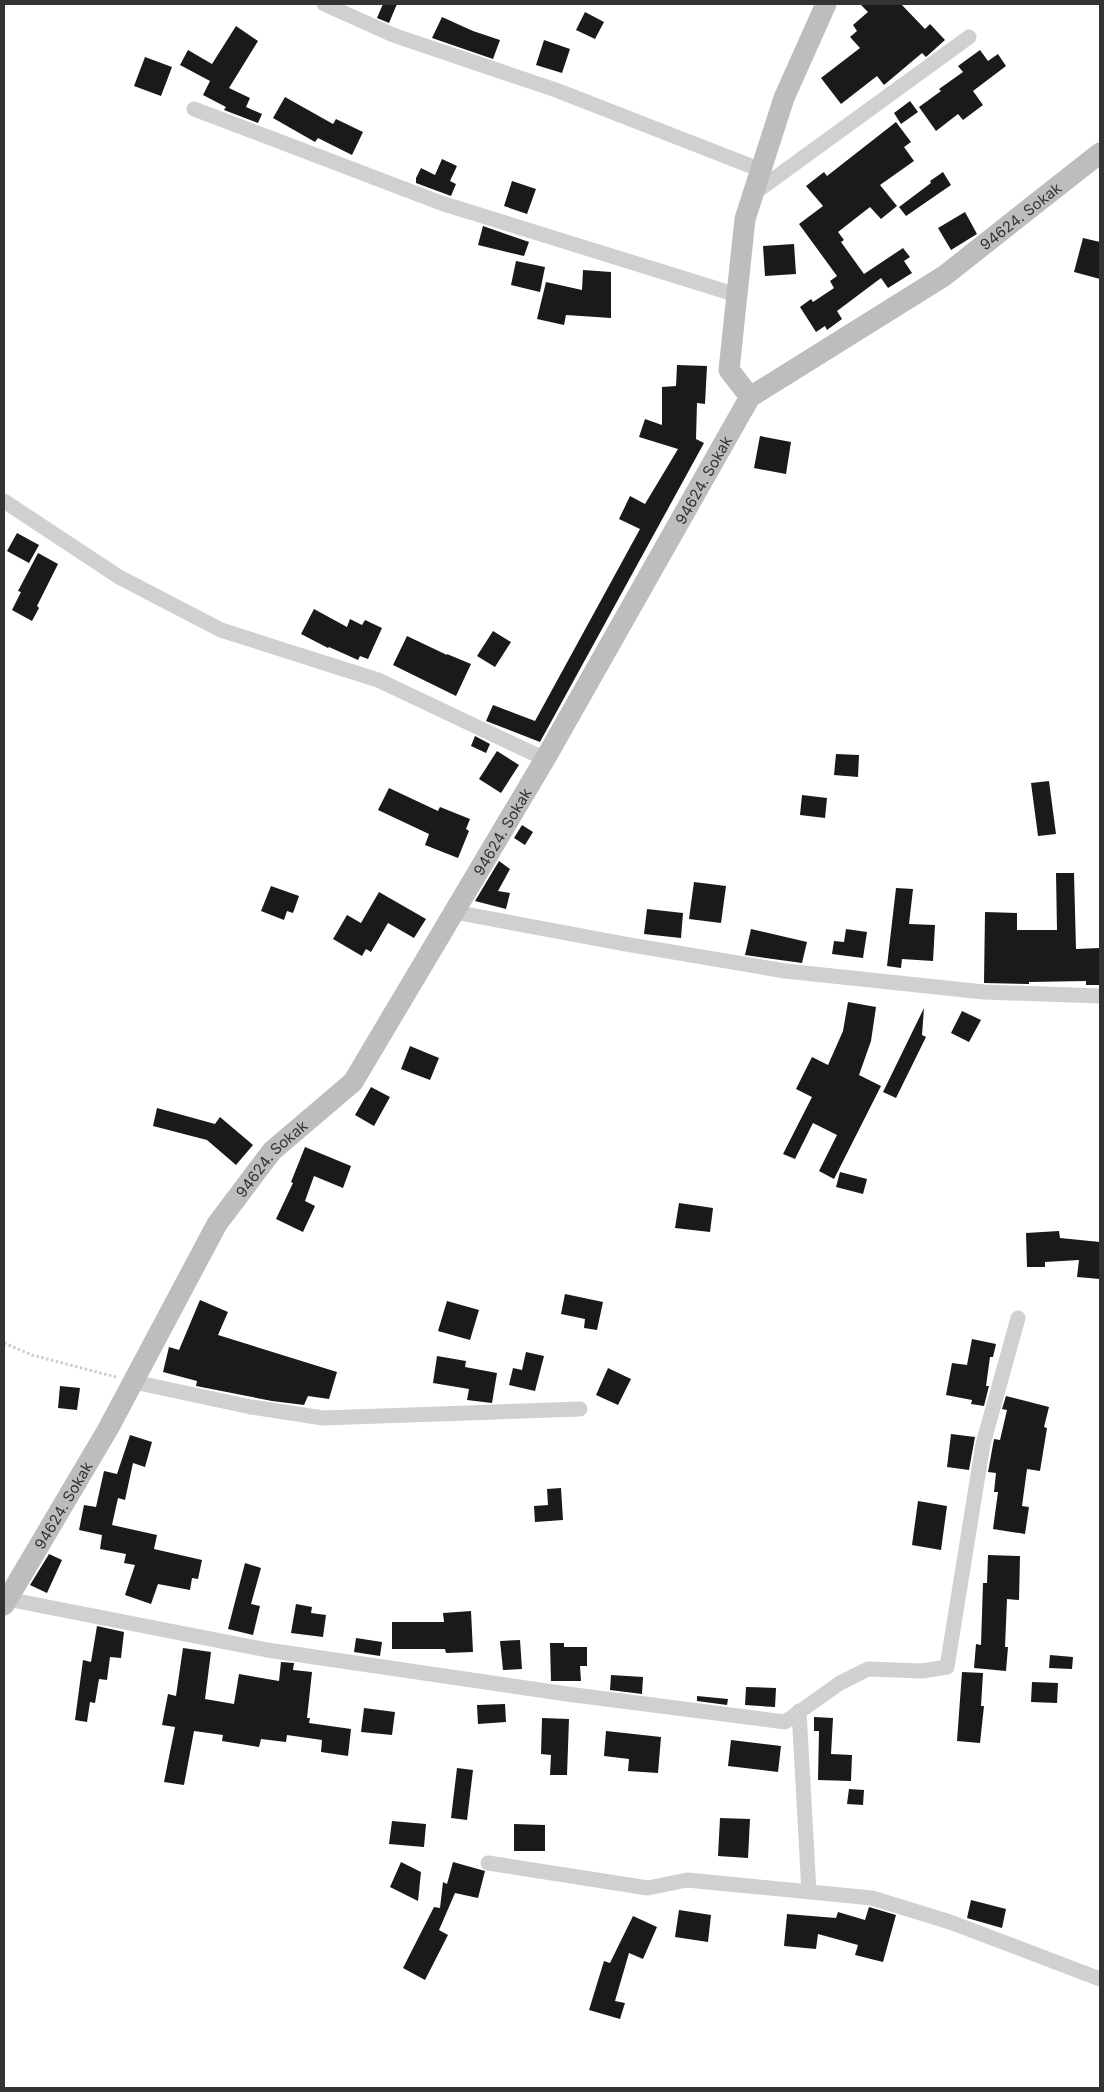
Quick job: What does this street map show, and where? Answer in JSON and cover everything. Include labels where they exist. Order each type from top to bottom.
[{"type":"street","points":[[324,4],[393,35],[556,90],[761,170]]},
{"type":"street","points":[[750,397],[729,370],[746,219],[784,98],[826,4]]},
{"type":"street","points":[[753,194],[969,37]]},
{"type":"street","points":[[194,110],[441,202],[737,295]]},
{"type":"street","name":"94624. Sokak","points":[[5,1602],[108,1429],[217,1224],[272,1151],[353,1082],[545,759],[750,397],[944,276],[1100,153]]},
{"type":"street","points":[[4,501],[119,577],[221,630],[378,680],[545,759]]},
{"type":"street","points":[[454,912],[624,944],[785,971],[984,992],[1100,996]]},
{"type":"street","points":[[5,1602],[267,1650],[567,1694],[785,1722],[840,1683],[868,1669],[922,1671],[947,1667],[983,1444],[1018,1318]]},
{"type":"street","points":[[134,1382],[250,1407],[323,1418],[580,1409]]},
{"type":"street","points":[[799,1711],[809,1892]]},
{"type":"street","points":[[488,1864],[648,1888],[687,1880],[872,1898],[950,1922],[1100,1980]]},
{"type":"path","points":[[4,1343],[32,1355],[134,1382]]},
{"type":"building","points":[[383,4],[397,4],[389,23],[377,18]]},
{"type":"building","points":[[860,4],[901,4],[925,29],[930,24],[945,40],[926,57],[922,53],[884,85],[877,76],[841,104],[821,78],[860,48],[850,37],[857,31],[853,25],[868,12]]},
{"type":"building","points":[[585,12],[604,22],[595,39],[576,30]]},
{"type":"building","points":[[442,17],[473,31],[500,40],[493,59],[432,38]]},
{"type":"building","points":[[236,26],[258,41],[229,88],[250,98],[246,107],[262,114],[258,123],[224,110],[226,107],[203,95],[210,81],[180,65],[188,50],[212,64]]},
{"type":"building","points":[[544,40],[570,49],[562,73],[536,65]]},
{"type":"building","points":[[980,50],[988,61],[998,54],[1006,66],[973,91],[983,105],[963,120],[958,114],[936,131],[919,107],[941,91],[939,89],[963,72],[958,66]]},
{"type":"building","points":[[145,57],[172,67],[161,96],[134,86]]},
{"type":"building","points":[[285,97],[333,124],[336,119],[363,132],[352,155],[318,138],[315,142],[273,118]]},
{"type":"building","points":[[910,101],[918,112],[901,124],[894,113]]},
{"type":"building","points":[[896,122],[911,142],[904,147],[914,161],[880,185],[897,206],[881,219],[870,207],[838,232],[844,240],[841,242],[864,274],[903,248],[910,257],[904,261],[912,273],[888,288],[881,278],[837,311],[842,319],[827,330],[825,326],[816,332],[800,307],[811,299],[813,302],[834,288],[830,281],[837,276],[799,224],[823,206],[806,186],[824,172],[827,176]]},
{"type":"building","points":[[442,159],[457,166],[450,181],[456,184],[451,196],[416,183],[416,178],[421,168],[435,175]]},
{"type":"building","points":[[943,172],[951,185],[906,216],[899,207]]},
{"type":"building","points":[[512,181],[536,189],[527,214],[504,206]]},
{"type":"building","points":[[965,212],[977,234],[951,250],[938,228]]},
{"type":"building","points":[[483,226],[529,242],[524,256],[478,245]]},
{"type":"building","points":[[1083,238],[1100,242],[1100,279],[1074,272]]},
{"type":"building","points":[[794,244],[796,274],[765,276],[763,246]]},
{"type":"building","points":[[516,261],[545,267],[540,292],[511,285]]},
{"type":"building","points":[[583,270],[611,272],[611,318],[566,315],[564,325],[537,319],[546,282],[582,290]]},
{"type":"building","points":[[677,365],[707,366],[705,404],[697,403],[696,439],[704,443],[540,742],[486,721],[493,705],[535,721],[640,529],[619,519],[630,496],[645,504],[678,449],[639,437],[645,419],[662,425],[662,387],[676,386]]},
{"type":"building","points":[[760,436],[791,442],[786,474],[754,468]]},
{"type":"building","points":[[17,533],[39,545],[29,563],[7,551]]},
{"type":"building","points":[[38,553],[58,564],[37,606],[39,608],[32,621],[12,610],[21,592],[18,591]]},
{"type":"building","points":[[314,609],[347,627],[350,619],[362,625],[365,620],[382,628],[368,659],[360,656],[358,660],[328,648],[301,634]]},
{"type":"building","points":[[493,631],[511,642],[495,667],[477,656]]},
{"type":"building","points":[[407,636],[471,664],[456,696],[393,665]]},
{"type":"building","points":[[475,736],[490,744],[486,753],[471,746]]},
{"type":"building","points":[[497,751],[519,765],[501,793],[479,779]]},
{"type":"building","points":[[836,754],[859,755],[858,777],[834,775]]},
{"type":"building","points":[[1049,781],[1056,834],[1038,836],[1031,783]]},
{"type":"building","points":[[389,788],[438,811],[440,807],[470,819],[466,829],[469,831],[458,858],[425,845],[429,834],[378,810]]},
{"type":"building","points":[[802,795],[827,798],[825,818],[800,815]]},
{"type":"building","points":[[522,825],[533,832],[525,845],[514,838]]},
{"type":"building","points":[[499,861],[510,869],[498,891],[510,893],[506,909],[475,901]]},
{"type":"building","points":[[1056,873],[1074,873],[1076,949],[1100,948],[1100,985],[1086,985],[1086,981],[1029,982],[1029,984],[984,983],[985,912],[1017,913],[1017,930],[1057,930]]},
{"type":"building","points":[[694,882],[726,886],[721,923],[689,919]]},
{"type":"building","points":[[271,886],[299,896],[293,913],[287,911],[284,920],[261,911]]},
{"type":"building","points":[[896,888],[913,889],[909,924],[935,925],[933,961],[902,959],[901,968],[887,966]]},
{"type":"building","points":[[379,892],[426,919],[414,938],[388,923],[371,952],[366,949],[362,956],[333,939],[347,915],[361,923]]},
{"type":"building","points":[[647,909],[683,913],[681,938],[644,934]]},
{"type":"building","points":[[751,929],[807,942],[802,963],[745,955]]},
{"type":"building","points":[[846,929],[867,932],[863,958],[832,954],[834,941],[844,942]]},
{"type":"building","points":[[848,1002],[876,1007],[871,1041],[859,1075],[881,1086],[834,1179],[819,1171],[837,1135],[813,1123],[795,1159],[783,1154],[812,1097],[796,1089],[812,1057],[828,1065],[843,1031]]},
{"type":"building","points":[[924,1008],[922,1035],[926,1037],[896,1098],[883,1092]]},
{"type":"building","points":[[962,1011],[981,1020],[969,1042],[951,1033]]},
{"type":"building","points":[[410,1046],[439,1058],[430,1080],[401,1069]]},
{"type":"building","points":[[371,1087],[390,1097],[374,1126],[355,1115]]},
{"type":"building","points":[[157,1108],[215,1124],[220,1117],[253,1145],[236,1165],[207,1140],[153,1126]]},
{"type":"building","points":[[305,1147],[351,1166],[343,1188],[314,1176],[305,1201],[315,1206],[303,1232],[276,1219],[293,1183],[291,1182]]},
{"type":"building","points":[[840,1172],[867,1179],[863,1194],[836,1187]]},
{"type":"building","points":[[679,1203],[713,1208],[710,1232],[675,1228]]},
{"type":"building","points":[[1059,1231],[1060,1238],[1100,1242],[1100,1279],[1077,1277],[1079,1260],[1045,1262],[1045,1267],[1027,1267],[1026,1233]]},
{"type":"building","points":[[565,1294],[603,1302],[597,1330],[584,1328],[585,1319],[561,1314]]},
{"type":"building","points":[[200,1300],[228,1312],[218,1335],[337,1372],[329,1399],[308,1396],[304,1405],[272,1401],[196,1386],[197,1381],[163,1372],[169,1347],[179,1350]]},
{"type":"building","points":[[447,1301],[479,1310],[470,1340],[438,1331]]},
{"type":"building","points":[[972,1339],[996,1344],[993,1357],[990,1357],[986,1386],[989,1386],[984,1406],[971,1404],[972,1400],[946,1395],[952,1363],[967,1365]]},
{"type":"building","points":[[526,1352],[544,1356],[535,1391],[509,1385],[513,1368],[522,1370]]},
{"type":"building","points":[[437,1356],[466,1361],[465,1367],[497,1373],[492,1403],[467,1400],[469,1389],[433,1383]]},
{"type":"building","points":[[608,1368],[631,1379],[618,1405],[596,1395]]},
{"type":"building","points":[[60,1386],[80,1388],[77,1410],[58,1408]]},
{"type":"building","points":[[1006,1396],[1049,1407],[1044,1427],[1047,1428],[1040,1471],[1027,1469],[1022,1506],[1029,1507],[1025,1534],[993,1529],[998,1492],[994,1492],[996,1473],[988,1472],[994,1439],[1000,1440],[1007,1410],[1002,1409]]},
{"type":"building","points":[[951,1434],[975,1437],[969,1470],[947,1467]]},
{"type":"building","points":[[130,1435],[152,1442],[145,1467],[133,1463],[125,1500],[118,1498],[112,1525],[157,1535],[154,1549],[202,1560],[198,1579],[192,1578],[190,1590],[158,1584],[151,1604],[125,1595],[135,1565],[124,1563],[126,1554],[100,1549],[102,1535],[79,1530],[84,1505],[96,1507],[104,1471],[117,1474]]},
{"type":"building","points":[[561,1488],[563,1520],[535,1522],[534,1506],[548,1505],[547,1489]]},
{"type":"building","points":[[918,1501],[947,1506],[941,1550],[912,1545]]},
{"type":"building","points":[[49,1554],[62,1560],[47,1593],[30,1585]]},
{"type":"building","points":[[988,1555],[1020,1556],[1019,1600],[1007,1599],[1005,1647],[1008,1647],[1006,1671],[974,1668],[976,1644],[981,1645],[983,1583],[987,1583]]},
{"type":"building","points":[[245,1563],[261,1568],[251,1604],[260,1606],[253,1635],[228,1629]]},
{"type":"building","points":[[296,1604],[312,1607],[311,1613],[326,1615],[323,1637],[291,1633]]},
{"type":"building","points":[[471,1611],[473,1652],[446,1653],[445,1649],[392,1649],[392,1622],[444,1622],[443,1613]]},
{"type":"building","points":[[97,1626],[124,1632],[121,1658],[110,1657],[107,1680],[99,1679],[95,1703],[90,1702],[87,1722],[75,1720],[83,1660],[91,1662]]},
{"type":"building","points":[[356,1638],[382,1642],[380,1656],[354,1652]]},
{"type":"building","points":[[520,1640],[522,1669],[503,1670],[500,1641]]},
{"type":"building","points":[[550,1643],[564,1643],[564,1647],[587,1647],[587,1666],[580,1666],[581,1681],[551,1681]]},
{"type":"building","points":[[183,1648],[211,1652],[205,1699],[234,1704],[239,1674],[279,1681],[281,1662],[294,1663],[293,1670],[312,1672],[307,1718],[310,1718],[309,1723],[351,1729],[348,1756],[321,1752],[322,1740],[287,1735],[286,1742],[261,1739],[259,1747],[222,1741],[223,1735],[194,1731],[184,1785],[164,1782],[175,1727],[162,1725],[168,1694],[176,1696]]},
{"type":"building","points":[[1050,1655],[1073,1657],[1072,1669],[1049,1668]]},
{"type":"building","points":[[962,1672],[983,1673],[981,1706],[984,1706],[980,1743],[957,1741]]},
{"type":"building","points":[[611,1675],[643,1677],[642,1694],[610,1690]]},
{"type":"building","points":[[1032,1682],[1058,1683],[1057,1703],[1031,1702]]},
{"type":"building","points":[[746,1687],[776,1688],[775,1707],[745,1705]]},
{"type":"building","points":[[697,1696],[728,1699],[727,1705],[697,1701]]},
{"type":"building","points":[[505,1704],[506,1722],[478,1724],[477,1705]]},
{"type":"building","points":[[364,1708],[395,1712],[392,1735],[361,1732]]},
{"type":"building","points":[[814,1717],[833,1718],[831,1754],[852,1755],[851,1781],[818,1780],[819,1731],[814,1731]]},
{"type":"building","points":[[542,1718],[569,1719],[567,1775],[550,1775],[551,1755],[541,1754]]},
{"type":"building","points":[[606,1731],[661,1737],[658,1773],[628,1771],[629,1759],[604,1756]]},
{"type":"building","points":[[731,1740],[781,1746],[778,1772],[728,1766]]},
{"type":"building","points":[[457,1768],[473,1770],[467,1820],[451,1818]]},
{"type":"building","points":[[849,1789],[864,1790],[863,1805],[847,1804]]},
{"type":"building","points":[[720,1818],[750,1819],[748,1858],[718,1856]]},
{"type":"building","points":[[392,1821],[426,1824],[424,1847],[389,1844]]},
{"type":"building","points":[[514,1824],[545,1825],[545,1851],[514,1851]]},
{"type":"building","points":[[401,1862],[421,1872],[418,1901],[390,1887]]},
{"type":"building","points":[[453,1862],[485,1871],[478,1898],[455,1893],[439,1930],[448,1935],[425,1980],[403,1968],[434,1907],[440,1908],[443,1882],[447,1884]]},
{"type":"building","points":[[971,1900],[1006,1909],[1002,1928],[967,1918]]},
{"type":"building","points":[[869,1907],[896,1915],[883,1962],[855,1955],[858,1945],[818,1934],[816,1949],[784,1946],[787,1914],[836,1918],[838,1912],[865,1920]]},
{"type":"building","points":[[679,1910],[711,1915],[708,1942],[675,1937]]},
{"type":"building","points":[[633,1916],[657,1927],[643,1959],[629,1953],[615,2001],[625,2003],[620,2019],[589,2010],[604,1961],[610,1963]]}]
